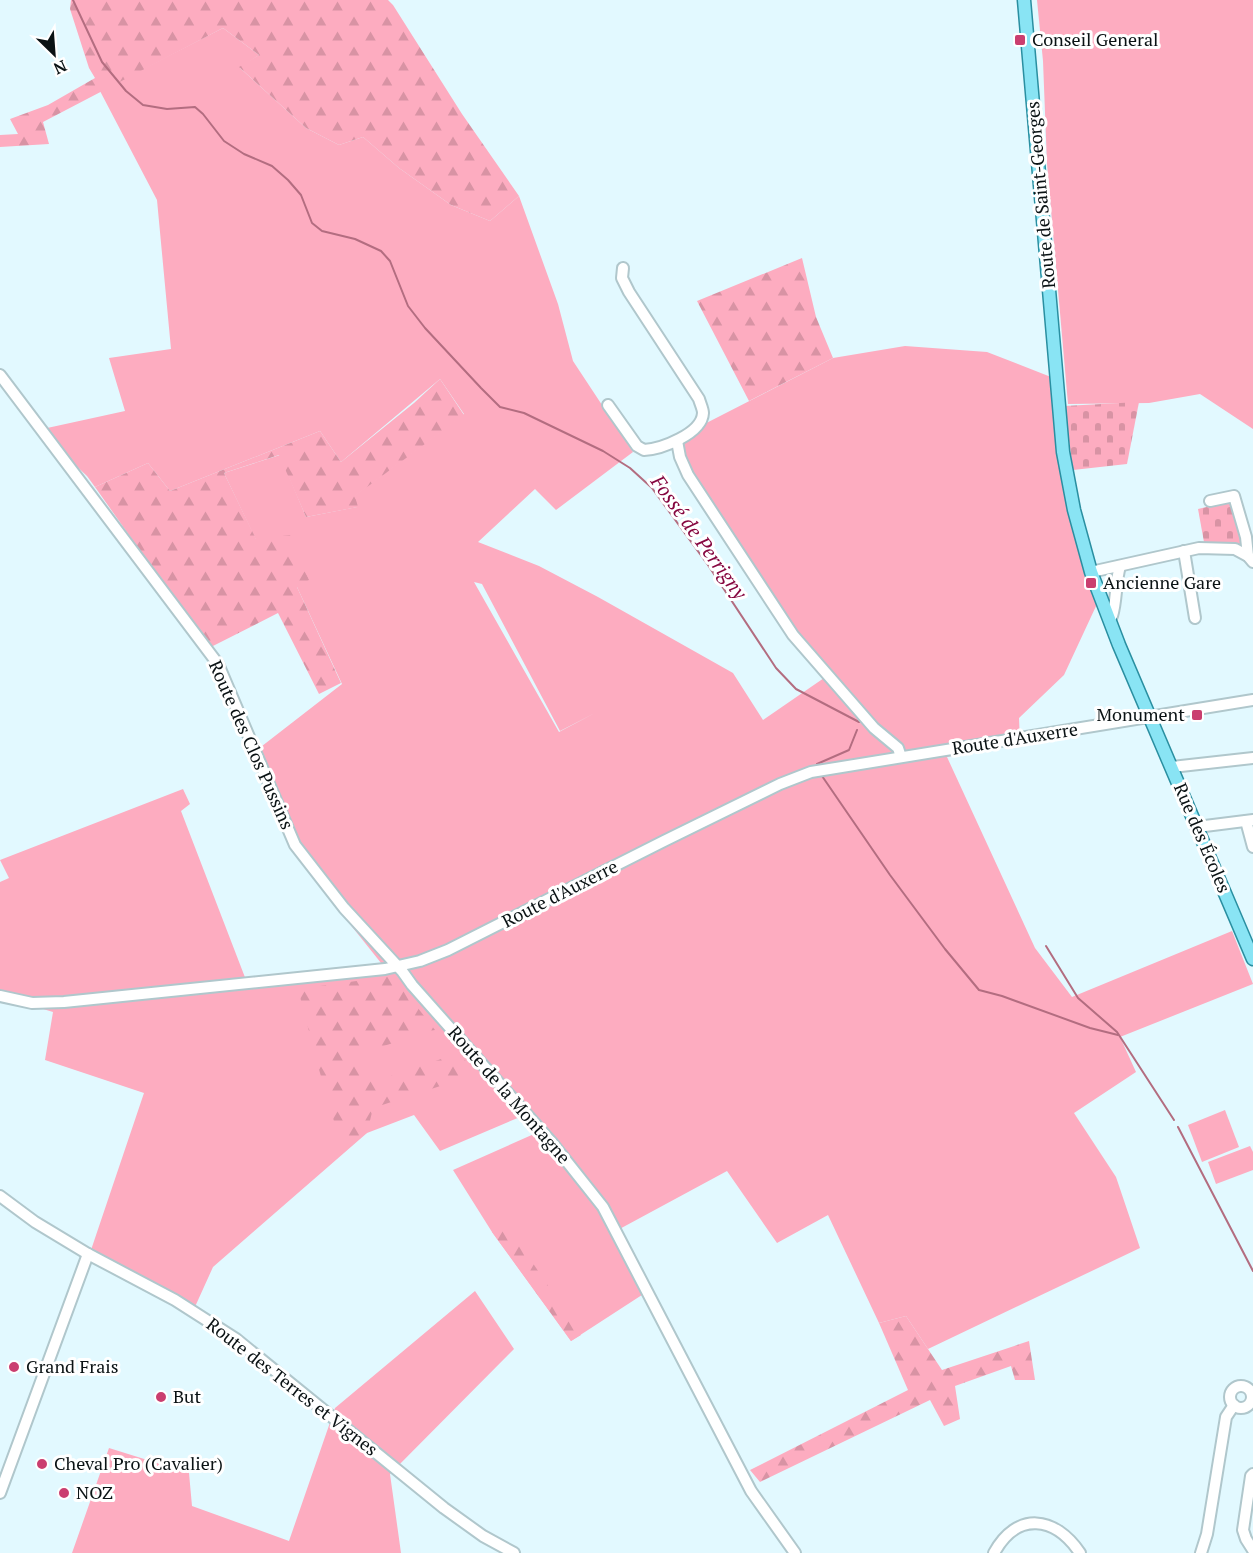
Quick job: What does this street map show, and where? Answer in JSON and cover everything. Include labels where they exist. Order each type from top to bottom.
[{"type":"main road","name":"Route de Saint-Georges","points":[[1024,0],[1063,452],[1074,510],[1092,572]]},
{"type":"main road","name":"Rue des Écoles","points":[[1092,572],[1253,959]]},
{"type":"street","points":[[608,405],[637,446],[644,450],[677,441],[687,435],[701,420],[703,412],[699,399],[629,292],[622,278],[623,268]]},
{"type":"street","name":"Route des Clos Pussins","points":[[0,375],[218,664],[295,845],[344,908],[398,967]]},
{"type":"street","points":[[677,441],[680,457],[688,475],[793,635],[874,728],[898,748],[901,757]]},
{"type":"street","points":[[1210,501],[1234,496],[1249,535],[1250,559]]},
{"type":"street","points":[[1092,572],[1199,548],[1235,549],[1250,559]]},
{"type":"street","points":[[1184,551],[1195,618]]},
{"type":"street","points":[[1109,617],[1112,616],[1115,606],[1116,580],[1120,566]]},
{"type":"street","name":"Route d'Auxerre","points":[[0,996],[32,1003],[64,1002],[398,967],[448,950],[791,779],[819,770],[1253,700]]},
{"type":"street","points":[[1172,767],[1253,758]]},
{"type":"street","points":[[1197,827],[1249,821],[1253,847]]},
{"type":"street","name":"Route de la Montagne","points":[[398,967],[553,1144],[603,1207],[616,1228],[751,1491],[795,1553]]},
{"type":"street","name":"Route des Terres et Vignes","points":[[0,1196],[35,1222],[88,1254],[175,1300],[236,1340],[444,1508],[483,1536],[514,1553]]},
{"type":"street","points":[[0,1493],[88,1254]]},
{"type":"street","points":[[1243,1387],[1252,1392],[1250,1409],[1234,1405],[1230,1396],[1234,1389],[1243,1387]]},
{"type":"street","points":[[1202,1553],[1226,1418],[1234,1405]]},
{"type":"street","points":[[1253,1474],[1243,1530],[1253,1550]]},
{"type":"street","points":[[994,1553],[1004,1536],[1010,1531],[1017,1527],[1038,1523],[1050,1524],[1064,1532],[1080,1553]]},
{"type":"green space","points":[[71,0],[388,0],[462,114],[519,196],[490,221],[451,205],[399,168],[363,137],[339,145],[306,128],[239,67],[259,55],[223,28],[43,122],[49,144],[0,147],[0,135],[18,134],[10,119],[48,105],[95,78],[89,68],[70,9]]},
{"type":"green space","points":[[1037,0],[1253,0],[1253,429],[1200,394],[1149,403],[1068,404],[1047,164],[1043,61]]},
{"type":"green space","points":[[223,28],[259,55],[240,68],[306,128],[339,145],[363,137],[399,168],[451,205],[490,221],[519,196],[558,304],[573,361],[633,452],[556,510],[535,489],[478,542],[539,566],[733,673],[763,720],[824,678],[685,472],[681,436],[833,358],[905,346],[987,352],[1051,377],[1052,397],[1055,402],[1082,565],[1097,604],[1064,675],[1019,718],[1020,743],[947,757],[1035,948],[1072,997],[1232,931],[1253,984],[1120,1037],[1136,1072],[1074,1113],[1116,1177],[1140,1248],[928,1349],[906,1316],[879,1323],[828,1215],[777,1243],[727,1171],[614,1232],[645,1293],[571,1341],[492,1232],[453,1170],[534,1134],[520,1117],[440,1151],[414,1115],[367,1133],[213,1267],[194,1309],[91,1250],[144,1093],[45,1060],[53,1012],[0,996],[0,882],[9,878],[0,860],[183,789],[190,804],[181,811],[246,980],[381,963],[306,869],[253,753],[342,684],[297,587],[256,540],[224,473],[280,455],[306,517],[357,507],[354,496],[464,414],[440,379],[341,462],[320,431],[170,491],[148,463],[95,487],[87,476],[38,430],[125,411],[109,358],[171,349],[157,200],[100,91]],"holes":[[[474,582],[482,584],[560,731],[595,713],[559,732]]]},
{"type":"green space","points":[[802,258],[816,317],[833,358],[749,401],[697,301]]},
{"type":"green space","points":[[440,379],[464,415],[355,496],[358,507],[306,517],[279,455],[224,473],[256,539],[290,535],[309,580],[297,587],[341,683],[319,694],[278,613],[209,648],[95,487],[148,463],[170,491],[320,431],[341,462]]},
{"type":"green space","points":[[1139,402],[1127,464],[1073,470],[1064,406]]},
{"type":"green space","points":[[1232,501],[1244,545],[1204,542],[1198,509]]},
{"type":"green space","points":[[393,976],[435,1030],[361,1053],[373,1082],[459,1053],[477,1074],[373,1108],[367,1133],[340,1142],[298,989]]},
{"type":"green space","points":[[1225,1110],[1239,1147],[1202,1162],[1188,1125]]},
{"type":"green space","points":[[1250,1146],[1253,1152],[1253,1170],[1216,1184],[1208,1162]]},
{"type":"green space","points":[[510,1229],[581,1335],[571,1341],[492,1232]]},
{"type":"green space","points":[[475,1291],[514,1349],[390,1474],[401,1553],[72,1553],[109,1448],[189,1473],[192,1506],[289,1541],[335,1408]]},
{"type":"green space","points":[[906,1316],[942,1370],[1029,1341],[1035,1380],[1015,1380],[1011,1366],[955,1386],[960,1419],[944,1426],[930,1400],[760,1482],[750,1470],[908,1390],[879,1323]]},
{"type":"waterway","name":"Fossé de Perrigny","points":[[73,0],[102,62],[126,91],[143,105],[167,109],[195,107],[224,141],[244,154],[272,166],[288,180],[301,195],[312,223],[322,231],[355,239],[381,251],[390,261],[408,306],[425,328],[500,407],[524,413],[603,451],[630,468],[652,488],[708,565],[776,668],[796,689],[859,722]]},
{"type":"waterway","name":"Fossé de Perrigny","points":[[817,764],[849,750],[857,730]]},
{"type":"waterway","name":"Fossé de Perrigny","points":[[822,776],[890,875],[979,990],[1090,1028],[1118,1035]]},
{"type":"waterway","name":"Fossé de Perrigny","points":[[1046,946],[1078,998],[1117,1032],[1174,1120]]},
{"type":"waterway","name":"Fossé de Perrigny","points":[[1178,1127],[1253,1271]]},
{"type":"place","name":"Conseil General","points":[[1020,40]]},
{"type":"place","name":"Ancienne Gare","points":[[1091,583]]},
{"type":"place","name":"Monument","points":[[1197,715]]},
{"type":"place","name":"Grand Frais","points":[[14,1367]]},
{"type":"place","name":"But","points":[[161,1397]]},
{"type":"place","name":"Cheval Pro (Cavalier)","points":[[42,1464]]},
{"type":"place","name":"NOZ","points":[[64,1493]]}]
